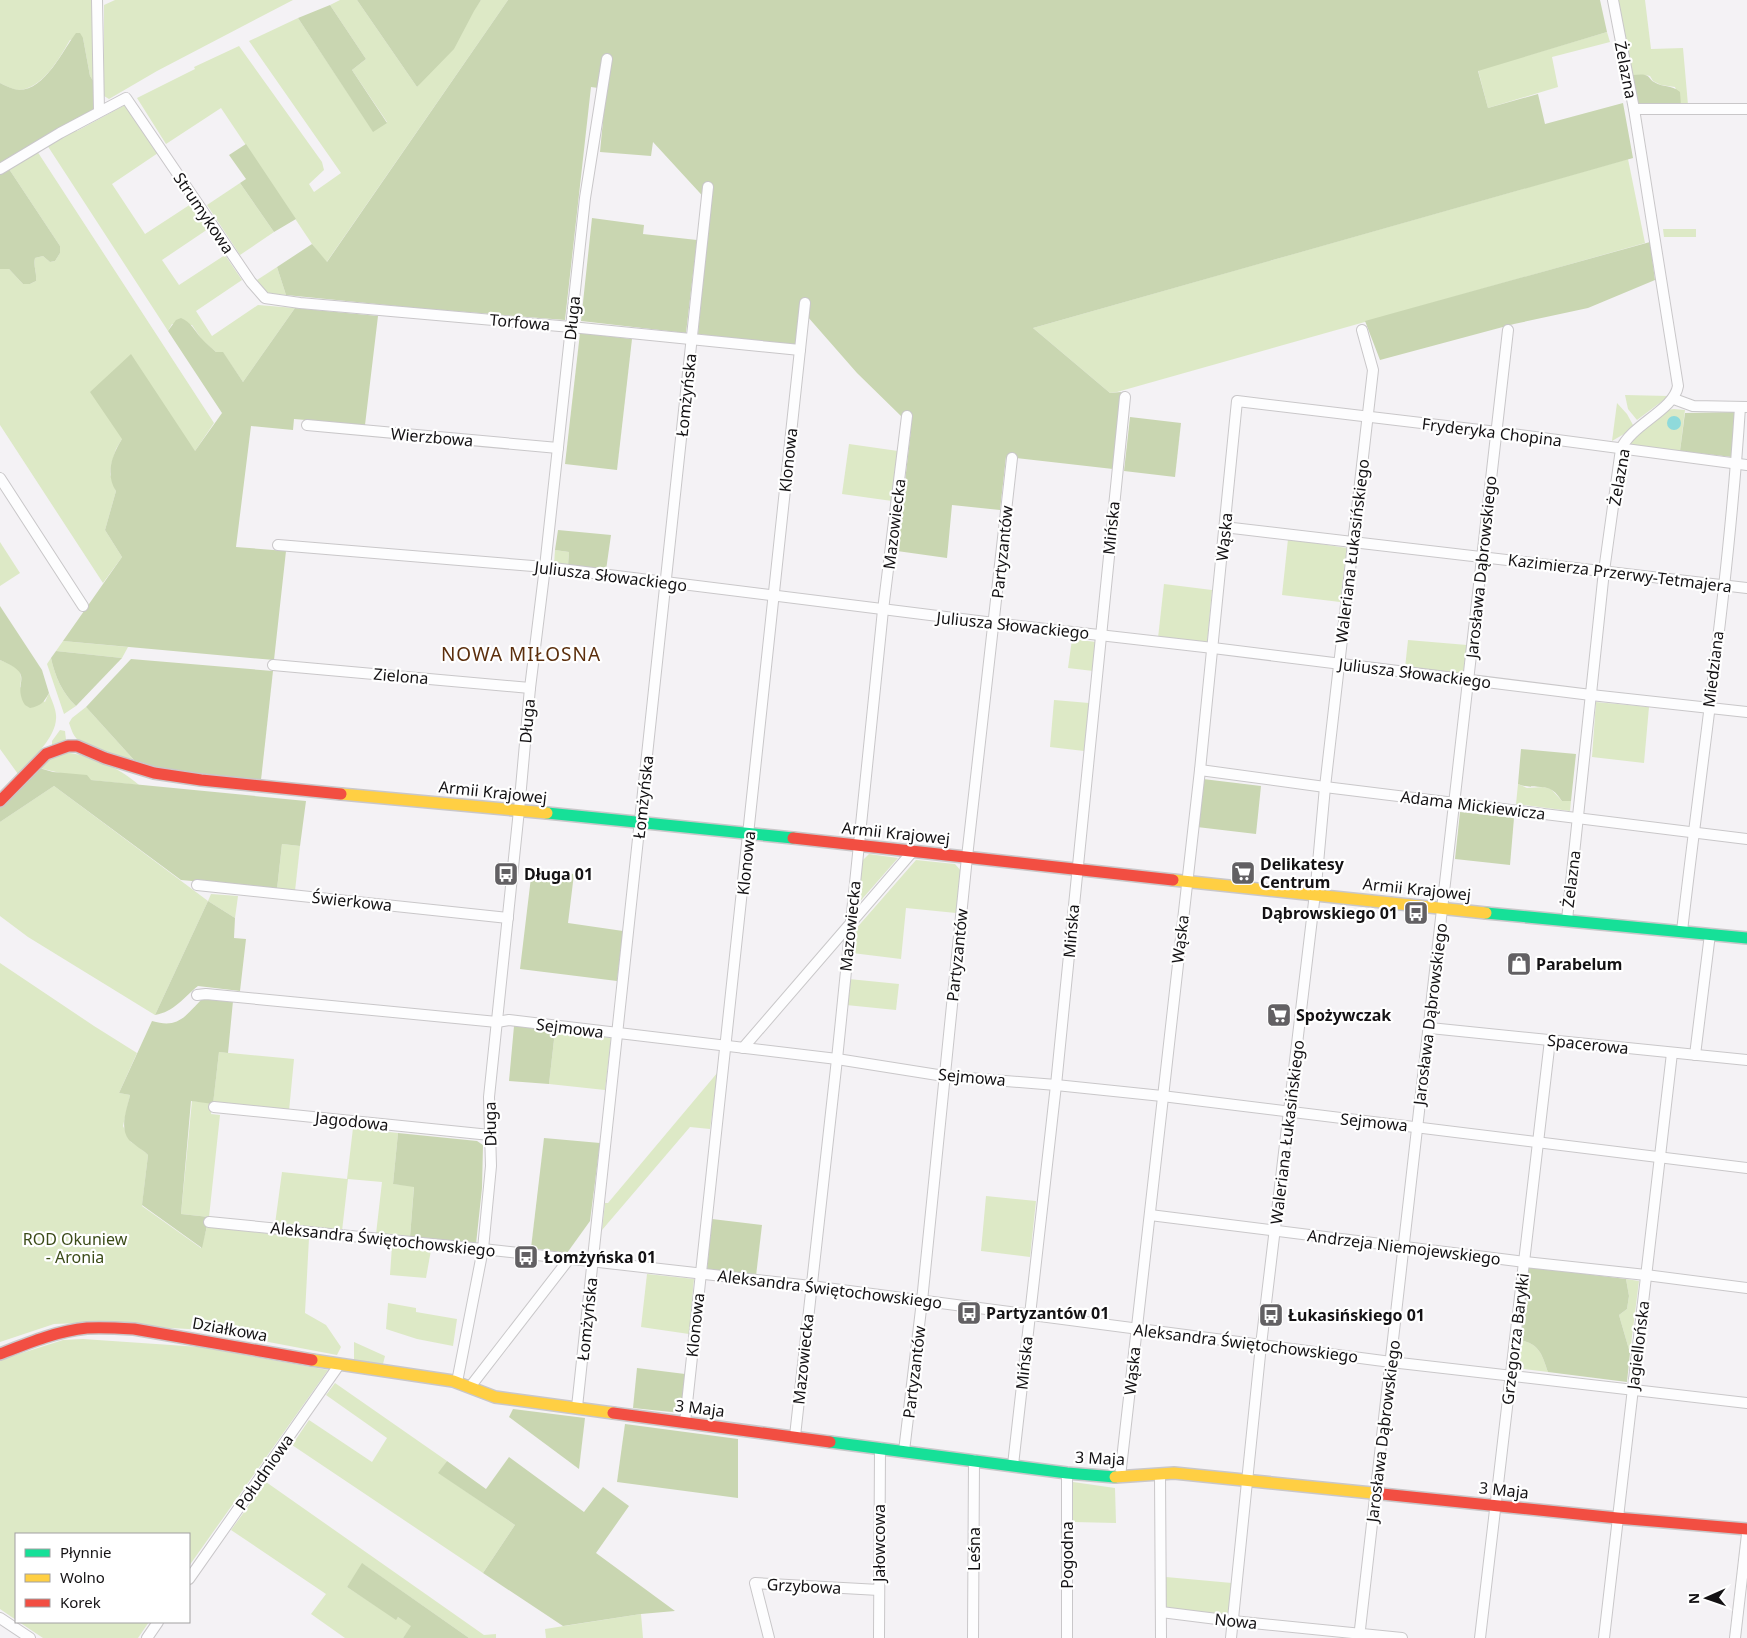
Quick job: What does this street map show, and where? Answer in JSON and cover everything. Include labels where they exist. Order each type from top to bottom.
[{"type":"street","points":[[0,169],[39,144],[99,111],[98,0]]},
{"type":"street","name":"Żelazna","points":[[1566,920],[1604,571],[1621,449],[1629,437],[1674,399],[1678,386],[1634,110],[1613,0]]},
{"type":"street","name":"Długa","points":[[457,1382],[483,1249],[491,1166],[489,1097],[530,688],[585,198],[607,59]]},
{"type":"street","name":"Strumykowa","points":[[99,111],[126,98],[258,292],[265,298],[300,303]]},
{"type":"street","points":[[1634,110],[1747,109]]},
{"type":"street","name":"Łomżyńska","points":[[577,1407],[708,187]]},
{"type":"street","name":"Torfowa","points":[[300,303],[800,350]]},
{"type":"street","name":"Klonowa","points":[[685,1422],[700,1274],[727,1046],[805,303]]},
{"type":"street","name":"Waleriana Łukasińskiego","points":[[1231,1638],[1261,1345],[1315,895],[1325,787],[1373,370],[1362,330]]},
{"type":"street","name":"Jarosława Dąbrowskiego","points":[[1359,1635],[1417,1126],[1430,1028],[1481,557],[1508,330]]},
{"type":"street","name":"Mińska","points":[[1013,1465],[1056,1085],[1125,396]]},
{"type":"street","points":[[1674,399],[1693,406],[1743,407]]},
{"type":"street","name":"Fryderyka Chopina","points":[[1237,401],[1497,432],[1747,465]]},
{"type":"street","name":"Wąska","points":[[1120,1478],[1200,770],[1237,401]]},
{"type":"street","name":"Miedziana","points":[[1682,931],[1724,585],[1743,407]]},
{"type":"street","name":"Mazowiecka","points":[[794,1436],[837,1059],[883,610],[907,416]]},
{"type":"street","name":"Wierzbowa","points":[[307,425],[558,448]]},
{"type":"street","name":"Partyzantów","points":[[904,1451],[922,1300],[967,857],[1012,458]]},
{"type":"street","points":[[0,478],[83,606]]},
{"type":"street","name":"Kazimierza Przerwy-Tetmajera","points":[[1224,527],[1747,588]]},
{"type":"street","name":"Juliusza Słowackiego","points":[[278,545],[545,567],[883,610],[1747,712]]},
{"type":"street","name":"Zielona","points":[[273,665],[530,688]]},
{"type":"street","name":"Armii Krajowej","points":[[0,801],[46,754],[68,746],[77,746],[105,758],[154,773],[201,780],[858,844],[1443,909],[1747,938]]},
{"type":"street","name":"Adama Mickiewicza","points":[[1200,770],[1747,839]]},
{"type":"street","points":[[743,1048],[850,926],[912,851]]},
{"type":"street","name":"Świerkowa","points":[[197,885],[508,918]]},
{"type":"street","points":[[1695,1055],[1710,934]]},
{"type":"street","name":"Sejmowa","points":[[197,995],[206,994],[497,1022],[508,1020],[837,1059],[944,1076],[1162,1096],[1747,1168]]},
{"type":"street","name":"Spacerowa","points":[[1430,1028],[1747,1060]]},
{"type":"street","name":"Grzegorza Baryłki","points":[[1480,1638],[1497,1506],[1510,1376],[1550,1040]]},
{"type":"street","name":"Jagiellońska","points":[[1604,1638],[1672,1053]]},
{"type":"street","name":"Jagodowa","points":[[214,1107],[490,1135]]},
{"type":"street","name":"Andrzeja Niemojewskiego","points":[[1150,1215],[1747,1288]]},
{"type":"street","name":"Aleksandra Świętochowskiego","points":[[209,1222],[483,1249],[811,1286],[1391,1362],[1747,1403]]},
{"type":"street","points":[[470,1387],[569,1259]]},
{"type":"street","name":"Działkowa","points":[[0,1354],[57,1334],[81,1329],[107,1327],[134,1329],[339,1366],[457,1382]]},
{"type":"street","name":"Południowa","points":[[190,1578],[339,1366]]},
{"type":"street","name":"3 Maja","points":[[457,1382],[494,1398],[577,1407],[1067,1473],[1120,1478],[1174,1473],[1617,1518],[1747,1529]]},
{"type":"street","name":"Jałowcowa","points":[[879,1638],[880,1448]]},
{"type":"street","name":"Leśna","points":[[973,1638],[974,1460]]},
{"type":"street","name":"Pogodna","points":[[1066,1638],[1067,1473]]},
{"type":"street","points":[[1160,1474],[1161,1638]]},
{"type":"street","points":[[1735,1638],[1747,1534]]},
{"type":"street","name":"Grzybowa","points":[[769,1638],[755,1583],[879,1590]]},
{"type":"street","name":"Nowa","points":[[1161,1612],[1359,1635],[1402,1638]]},
{"type":"street","points":[[0,1618],[30,1638]]},
{"type":"street","points":[[147,1638],[157,1623]]},
{"type":"green space","points":[[0,0],[95,0],[96,85],[90,76],[83,38],[70,40],[49,71],[35,85],[27,89],[18,90],[0,83]]},
{"type":"green space","points":[[115,0],[293,0],[157,71],[109,99],[104,96],[104,5]]},
{"type":"green space","points":[[340,0],[357,0],[417,87],[481,0],[508,0],[326,263],[221,108],[166,144],[137,98],[195,69],[194,67],[239,46],[322,162],[324,170],[309,184],[314,192],[341,173],[249,41],[298,18],[373,131],[387,122],[352,70],[366,59],[330,5]]},
{"type":"green space","points":[[357,0],[481,0],[454,49],[417,87]]},
{"type":"green space","points":[[508,0],[1600,0],[1607,32],[1478,71],[1488,108],[1538,94],[1545,124],[1623,103],[1633,158],[1033,328],[1110,393],[1121,392],[1113,469],[1006,457],[1000,510],[952,505],[947,558],[897,551],[911,429],[902,417],[857,373],[800,308],[796,346],[698,334],[710,204],[653,142],[651,156],[600,152],[606,89],[591,87],[565,320],[286,295],[277,267],[312,244],[327,262]]},
{"type":"green space","points":[[1618,0],[1645,0],[1651,49],[1683,48],[1688,105],[1681,105],[1675,87],[1661,85],[1653,81],[1650,76],[1633,75]]},
{"type":"green space","points":[[330,5],[366,59],[352,70],[387,123],[373,132],[298,18]]},
{"type":"green space","points":[[1607,32],[1610,42],[1552,57],[1558,87],[1488,108],[1478,70]]},
{"type":"green space","points":[[76,33],[80,33],[83,38],[90,76],[96,85],[95,108],[0,166],[0,83],[19,90],[37,83],[52,68]]},
{"type":"green space","points":[[1633,75],[1647,76],[1657,84],[1677,90],[1680,92],[1681,105],[1638,103]]},
{"type":"green space","points":[[125,105],[158,153],[112,184],[145,234],[191,204],[208,229],[162,260],[179,285],[225,255],[242,280],[196,311],[212,336],[258,305],[295,308],[243,382],[223,353],[216,352],[202,340],[192,325],[172,324],[168,331],[47,145]]},
{"type":"green space","points":[[246,144],[296,219],[274,232],[240,183],[246,179],[229,155]]},
{"type":"green space","points":[[37,151],[214,423],[195,451],[122,439],[116,449],[111,465],[110,474],[116,491],[105,530],[122,557],[103,583],[0,425],[0,269],[9,269],[23,284],[30,284],[36,281],[35,258],[43,256],[50,262],[55,261],[60,253],[60,246],[9,169]]},
{"type":"green space","points":[[1628,159],[1645,243],[1110,393],[1033,328]]},
{"type":"green space","points":[[9,169],[60,246],[60,253],[55,261],[50,262],[43,256],[35,258],[36,281],[30,284],[23,284],[9,269],[0,269],[0,175]]},
{"type":"green space","points":[[240,183],[274,232],[240,255],[207,205]]},
{"type":"green space","points":[[592,218],[644,225],[643,234],[697,240],[686,333],[581,321]]},
{"type":"green space","points":[[1663,229],[1696,229],[1696,237],[1664,237]]},
{"type":"green space","points":[[1650,242],[1655,280],[1588,308],[1514,324],[1380,360],[1365,321]]},
{"type":"green space","points":[[277,267],[286,295],[265,293],[257,280]]},
{"type":"green space","points":[[295,308],[378,316],[365,425],[294,419],[293,430],[251,426],[236,547],[286,551],[274,660],[63,641],[122,557],[105,530],[116,491],[111,478],[111,465],[115,451],[122,439],[90,392],[131,354],[195,451],[222,413],[168,331],[176,320],[181,318],[190,324],[216,352],[223,352],[243,382]]},
{"type":"green space","points":[[580,333],[632,339],[617,470],[565,464]]},
{"type":"green space","points":[[1625,395],[1669,396],[1637,420],[1628,409]]},
{"type":"green space","points":[[1617,403],[1627,414],[1633,425],[1624,434],[1612,441]]},
{"type":"green space","points":[[1666,410],[1685,410],[1680,451],[1628,445]]},
{"type":"green space","points":[[1735,412],[1732,457],[1680,451],[1685,413]]},
{"type":"green space","points":[[1130,417],[1181,423],[1175,477],[1124,471]]},
{"type":"green space","points":[[849,444],[898,451],[892,501],[842,494]]},
{"type":"green space","points":[[558,530],[611,535],[606,570],[568,566],[569,552],[555,550]]},
{"type":"green space","points":[[1288,539],[1347,548],[1340,602],[1282,595]]},
{"type":"green space","points":[[0,542],[20,573],[0,586]]},
{"type":"green space","points":[[555,550],[569,552],[568,566],[554,564]]},
{"type":"green space","points":[[1164,584],[1212,590],[1207,644],[1158,638]]},
{"type":"green space","points":[[0,606],[42,670],[49,693],[40,705],[30,708],[25,705],[21,697],[21,675],[18,670],[0,660]]},
{"type":"green space","points":[[1072,639],[1096,642],[1093,671],[1068,668]]},
{"type":"green space","points":[[1408,640],[1467,645],[1463,674],[1405,668]]},
{"type":"green space","points":[[63,641],[128,647],[122,658],[56,651]]},
{"type":"green space","points":[[56,651],[122,658],[76,706],[63,690],[55,671],[51,658]]},
{"type":"green space","points":[[51,658],[60,684],[76,706],[64,714],[47,664]]},
{"type":"green space","points":[[131,659],[273,671],[261,780],[165,771],[134,760],[86,707]]},
{"type":"green space","points":[[0,660],[18,669],[21,676],[20,687],[45,702],[49,693],[56,713],[55,727],[47,742],[18,774],[0,749]]},
{"type":"green space","points":[[1054,700],[1089,703],[1084,751],[1050,747]]},
{"type":"green space","points":[[1596,702],[1649,707],[1644,763],[1592,757]]},
{"type":"green space","points":[[86,707],[134,760],[98,749],[76,738],[69,723],[72,718]]},
{"type":"green space","points":[[60,730],[65,731],[66,740],[52,746],[52,741]]},
{"type":"green space","points":[[1521,749],[1576,754],[1571,801],[1562,801],[1554,791],[1547,788],[1518,784]]},
{"type":"green space","points":[[63,752],[84,756],[104,763],[139,785],[90,780],[39,768],[44,759]]},
{"type":"green space","points":[[39,768],[53,772],[87,775],[91,780],[306,801],[300,846],[282,844],[277,889],[181,880],[54,786],[0,822],[0,806]]},
{"type":"green space","points":[[1203,779],[1261,786],[1256,834],[1197,827]]},
{"type":"green space","points":[[1518,784],[1527,788],[1543,787],[1551,789],[1562,801],[1571,801],[1570,811],[1516,804]]},
{"type":"green space","points":[[54,786],[208,901],[155,1015],[28,937],[0,916],[0,822]]},
{"type":"green space","points":[[1460,812],[1514,818],[1510,865],[1455,859]]},
{"type":"green space","points":[[282,844],[300,846],[295,891],[277,889]]},
{"type":"green space","points":[[869,854],[898,858],[856,906],[863,860]]},
{"type":"green space","points":[[916,860],[955,864],[961,871],[956,913],[906,908],[901,959],[852,953],[854,931]]},
{"type":"green space","points":[[532,869],[574,874],[568,923],[623,931],[617,981],[520,969]]},
{"type":"green space","points":[[211,894],[238,896],[235,918],[208,901]]},
{"type":"green space","points":[[208,901],[235,918],[234,938],[246,939],[240,991],[198,986],[168,1011],[155,1015]]},
{"type":"green space","name":"ROD Okuniew - Aronia","points":[[0,963],[137,1053],[119,1093],[130,1095],[123,1126],[131,1142],[148,1155],[142,1206],[201,1248],[207,1227],[309,1238],[305,1313],[326,1325],[341,1347],[337,1355],[206,1330],[82,1323],[54,1324],[0,1342]]},
{"type":"green space","points":[[849,979],[899,984],[896,1010],[846,1005]]},
{"type":"green space","points":[[203,998],[233,1001],[228,1053],[219,1052],[213,1104],[191,1101],[181,1214],[209,1217],[202,1248],[142,1205],[148,1155],[131,1142],[126,1135],[124,1124],[130,1095],[119,1093],[152,1021],[161,1023],[175,1022],[186,1015]]},
{"type":"green space","points":[[514,1026],[555,1031],[549,1084],[509,1081]]},
{"type":"green space","points":[[555,1031],[611,1038],[605,1090],[549,1084]]},
{"type":"green space","points":[[219,1052],[294,1059],[289,1111],[213,1104],[211,1114],[220,1115],[209,1217],[181,1214],[192,1101],[213,1103]]},
{"type":"green space","points":[[718,1072],[710,1129],[690,1127],[602,1230],[605,1203],[608,1203]]},
{"type":"green space","points":[[353,1128],[398,1133],[393,1184],[414,1186],[410,1237],[376,1234],[382,1182],[348,1179],[342,1231],[275,1224],[282,1172],[347,1179]]},
{"type":"green space","points":[[398,1133],[477,1141],[483,1145],[482,1188],[476,1244],[410,1237],[414,1187],[393,1184]]},
{"type":"green space","points":[[544,1138],[600,1143],[590,1221],[567,1253],[531,1248]]},
{"type":"green space","points":[[986,1196],[1036,1201],[1030,1257],[981,1251]]},
{"type":"green space","points":[[712,1219],[762,1225],[756,1276],[707,1269]]},
{"type":"green space","points":[[392,1246],[431,1250],[426,1278],[390,1275]]},
{"type":"green space","points":[[1529,1267],[1626,1279],[1629,1296],[1627,1309],[1619,1315],[1630,1353],[1627,1382],[1548,1372],[1542,1355],[1536,1347],[1520,1340]]},
{"type":"green space","points":[[647,1274],[694,1279],[689,1334],[641,1327]]},
{"type":"green space","points":[[1626,1279],[1639,1281],[1630,1353],[1619,1315],[1627,1309],[1629,1296]]},
{"type":"green space","points":[[388,1303],[416,1308],[416,1312],[457,1319],[453,1346],[417,1339],[386,1329]]},
{"type":"green space","points":[[83,1339],[200,1347],[328,1370],[190,1565],[190,1533],[15,1533],[15,1619],[0,1609],[0,1360],[63,1340]]},
{"type":"green space","points":[[1520,1340],[1536,1347],[1542,1355],[1548,1372],[1517,1368]]},
{"type":"green space","points":[[354,1342],[385,1356],[383,1364],[354,1361]]},
{"type":"green space","points":[[637,1368],[685,1374],[681,1413],[633,1408]]},
{"type":"green space","points":[[335,1383],[447,1461],[439,1473],[515,1525],[483,1573],[292,1445],[309,1420],[372,1462],[387,1438],[326,1395]]},
{"type":"green space","points":[[513,1409],[585,1418],[579,1469],[509,1417]]},
{"type":"green space","points":[[625,1424],[738,1439],[738,1498],[617,1482]]},
{"type":"green space","points":[[509,1457],[584,1512],[603,1487],[629,1506],[596,1553],[675,1611],[641,1614],[563,1626],[483,1573],[515,1525],[438,1473],[447,1461],[486,1489]]},
{"type":"green space","points":[[266,1482],[484,1635],[496,1634],[496,1638],[469,1638],[363,1564],[347,1587],[396,1619],[398,1617],[412,1626],[403,1638],[345,1638],[311,1614],[326,1594],[231,1530]]},
{"type":"green space","points":[[1073,1482],[1115,1488],[1116,1523],[1073,1522]]},
{"type":"green space","points":[[362,1563],[469,1638],[403,1638],[411,1626],[398,1617],[396,1620],[347,1587]]},
{"type":"green space","points":[[1166,1577],[1232,1583],[1229,1613],[1168,1609],[1166,1605]]},
{"type":"green space","points":[[641,1614],[643,1638],[546,1638],[545,1629]]},
{"type":"green space","points":[[20,1623],[148,1623],[138,1638],[43,1638]]},
{"type":"water","points":[[1674,416],[1679,418],[1681,423],[1679,428],[1674,430],[1669,428],[1667,423],[1669,418]]},
{"type":"traffic: fast","points":[[547,813],[793,838]]},
{"type":"traffic: fast","points":[[1486,913],[1747,938]]},
{"type":"traffic: fast","points":[[830,1442],[1067,1473],[1115,1477]]},
{"type":"traffic: slow","points":[[341,794],[547,813]]},
{"type":"traffic: slow","points":[[1173,880],[1486,913]]},
{"type":"traffic: slow","points":[[312,1360],[453,1381],[495,1397],[613,1413]]},
{"type":"traffic: slow","points":[[1115,1477],[1174,1473],[1382,1494]]},
{"type":"traffic: jam","points":[[0,801],[46,754],[68,746],[77,746],[105,758],[154,773],[201,780],[341,794]]},
{"type":"traffic: jam","points":[[793,838],[1173,880]]},
{"type":"traffic: jam","points":[[0,1354],[65,1332],[87,1328],[104,1328],[134,1329],[312,1360]]},
{"type":"traffic: jam","points":[[613,1413],[830,1442]]},
{"type":"traffic: jam","points":[[1382,1494],[1747,1529]]},
{"type":"place","name":"Delikatesy Centrum","points":[[1243,873]]},
{"type":"place","name":"Długa 01","points":[[506,874]]},
{"type":"place","name":"Dąbrowskiego 01","points":[[1416,913]]},
{"type":"place","name":"Parabelum","points":[[1519,964]]},
{"type":"place","name":"Spożywczak","points":[[1279,1015]]},
{"type":"place","name":"Łomżyńska 01","points":[[526,1257]]},
{"type":"place","name":"Partyzantów 01","points":[[969,1313]]},
{"type":"place","name":"Łukasińskiego 01","points":[[1271,1315]]},
{"type":"district","name":"NOWA MIŁOSNA","points":[[521,654]]}]
